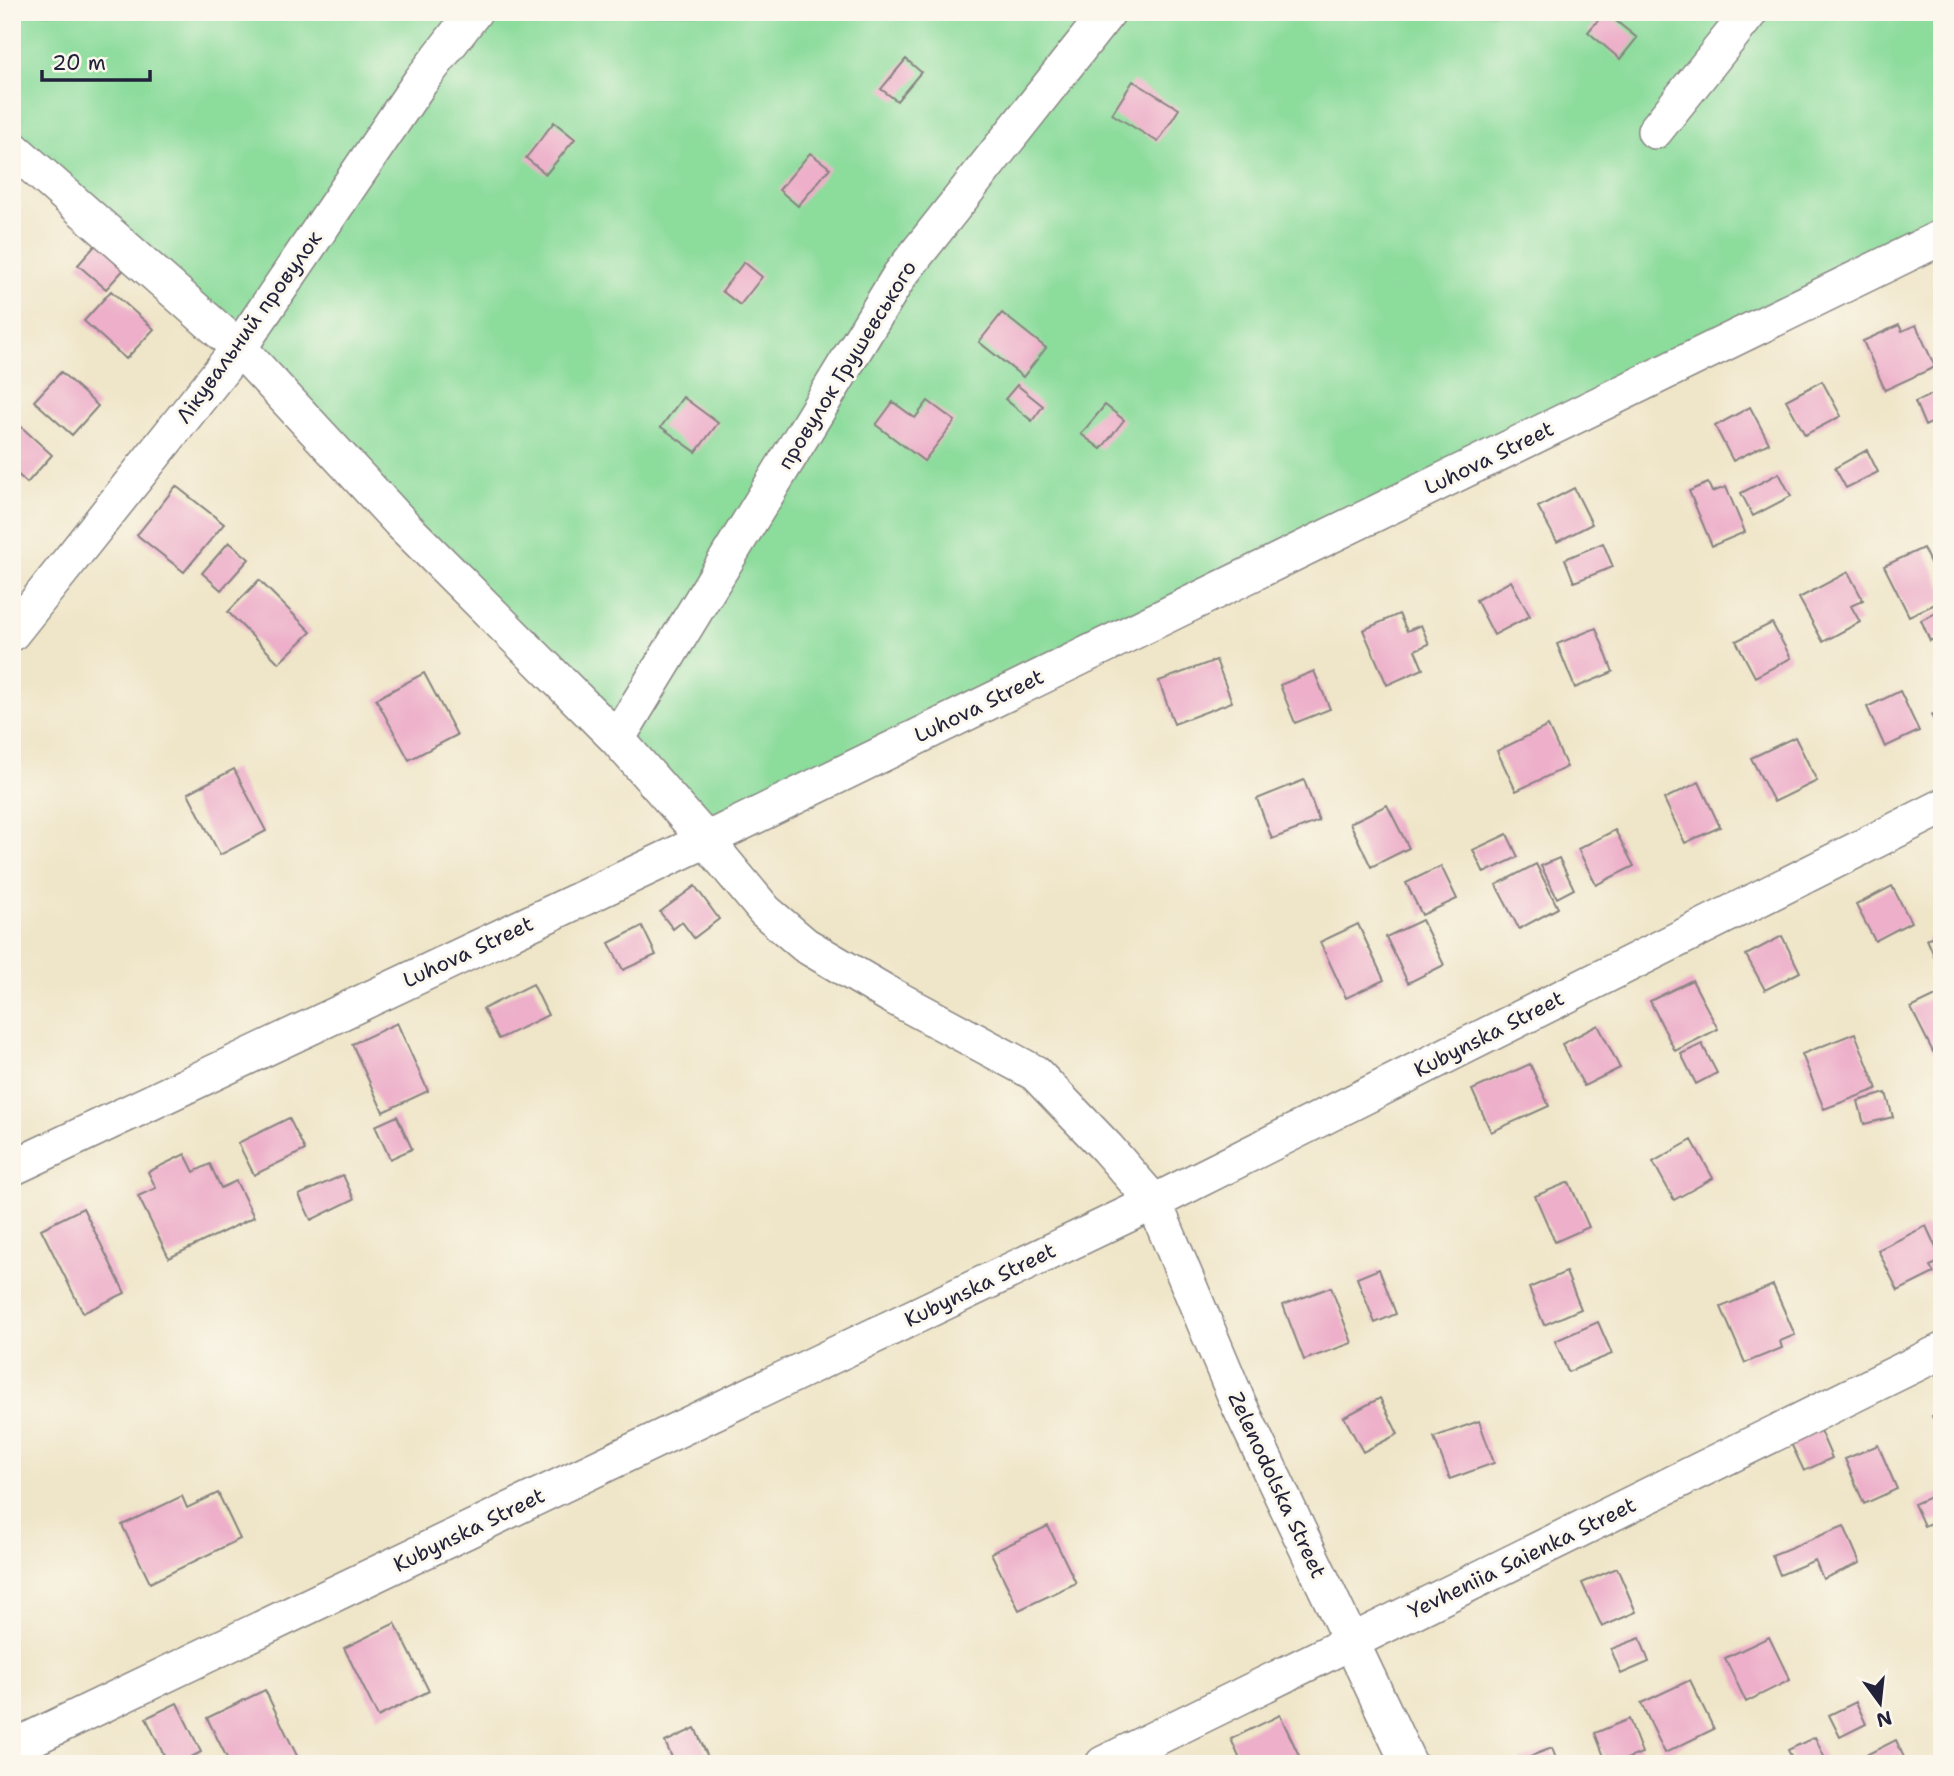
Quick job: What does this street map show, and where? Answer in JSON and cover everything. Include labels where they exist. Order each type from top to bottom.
[{"type":"street","name":"Лікувальний провулок","points":[[12,634],[239,348],[420,82],[474,12]]},
{"type":"street","name":"провулок Грушевського","points":[[617,739],[900,275],[1108,12]]},
{"type":"street","points":[[1655,131],[1750,12]]},
{"type":"street","name":"Zelenodolska Street","points":[[12,148],[239,348],[403,525],[617,739],[765,911],[805,945],[890,995],[1035,1073],[1154,1202],[1238,1405],[1409,1764]]},
{"type":"street","name":"Luhova Street","points":[[12,1168],[706,840],[1942,237]]},
{"type":"street","name":"Kubynska Street","points":[[12,1748],[1154,1202],[1942,807]]},
{"type":"street","name":"Yevheniia Saienka Street","points":[[1103,1764],[1942,1351]]},
{"type":"green space","points":[[12,12],[1942,12],[1942,237],[706,840],[617,739],[12,148]]},
{"type":"building","points":[[1605,12],[1637,38],[1620,59],[1588,32]]},
{"type":"building","points":[[906,59],[921,72],[897,101],[881,89]]},
{"type":"building","points":[[1133,81],[1179,109],[1158,142],[1112,114]]},
{"type":"building","points":[[554,122],[575,139],[546,174],[526,158]]},
{"type":"building","points":[[810,153],[830,168],[798,206],[779,190]]},
{"type":"building","points":[[100,240],[128,265],[106,289],[78,265]]},
{"type":"building","points":[[744,262],[762,277],[740,305],[722,291]]},
{"type":"building","points":[[111,291],[154,329],[126,359],[84,321]]},
{"type":"building","points":[[1002,313],[1046,348],[1023,377],[979,342]]},
{"type":"building","points":[[1899,325],[1902,331],[1916,325],[1935,367],[1885,390],[1863,341]]},
{"type":"building","points":[[61,372],[98,406],[72,435],[34,401]]},
{"type":"building","points":[[1822,381],[1841,416],[1805,435],[1786,400]]},
{"type":"building","points":[[1017,385],[1043,406],[1032,421],[1005,399]]},
{"type":"building","points":[[1942,390],[1942,418],[1925,426],[1915,402]]},
{"type":"building","points":[[683,397],[718,423],[696,452],[661,427]]},
{"type":"building","points":[[928,401],[955,421],[924,461],[876,425],[893,402],[915,418]]},
{"type":"building","points":[[1105,405],[1124,420],[1101,449],[1081,434]]},
{"type":"building","points":[[1750,407],[1769,443],[1733,461],[1715,426]]},
{"type":"building","points":[[16,422],[52,455],[27,483],[12,469],[12,426]]},
{"type":"building","points":[[1867,450],[1878,472],[1846,488],[1835,468]]},
{"type":"building","points":[[1779,473],[1791,496],[1753,516],[1741,493]]},
{"type":"building","points":[[1708,483],[1712,492],[1726,487],[1745,532],[1712,546],[1689,491]]},
{"type":"building","points":[[176,486],[224,524],[184,572],[137,535]]},
{"type":"building","points":[[1574,488],[1592,524],[1557,542],[1538,507]]},
{"type":"building","points":[[229,542],[249,559],[221,590],[202,573]]},
{"type":"building","points":[[1603,543],[1613,567],[1574,582],[1565,559]]},
{"type":"building","points":[[1923,548],[1942,588],[1942,601],[1909,616],[1884,566]]},
{"type":"building","points":[[1848,572],[1863,600],[1851,606],[1860,622],[1823,642],[1799,598]]},
{"type":"building","points":[[259,580],[311,632],[279,663],[228,612]]},
{"type":"building","points":[[1511,581],[1530,616],[1494,635],[1476,600]]},
{"type":"building","points":[[1942,610],[1942,635],[1930,641],[1921,620]]},
{"type":"building","points":[[1399,614],[1407,631],[1421,625],[1429,644],[1415,650],[1423,669],[1387,685],[1363,630]]},
{"type":"building","points":[[1772,623],[1791,658],[1755,677],[1736,641]]},
{"type":"building","points":[[1596,628],[1613,672],[1575,688],[1557,644]]},
{"type":"building","points":[[1216,660],[1232,702],[1174,724],[1159,681]]},
{"type":"building","points":[[1314,671],[1330,709],[1295,723],[1280,685]]},
{"type":"building","points":[[424,673],[457,735],[409,760],[376,699]]},
{"type":"building","points":[[1900,691],[1919,731],[1885,747],[1867,707]]},
{"type":"building","points":[[1942,710],[1942,736],[1931,715]]},
{"type":"building","points":[[1548,726],[1567,767],[1516,791],[1497,751]]},
{"type":"building","points":[[1795,737],[1817,781],[1774,802],[1751,758]]},
{"type":"building","points":[[234,769],[266,831],[220,855],[188,793]]},
{"type":"building","points":[[1304,780],[1319,821],[1272,839],[1257,799]]},
{"type":"building","points":[[1699,782],[1720,827],[1685,843],[1664,799]]},
{"type":"building","points":[[1387,805],[1409,848],[1371,867],[1350,823]]},
{"type":"building","points":[[1615,830],[1634,866],[1596,885],[1578,849]]},
{"type":"building","points":[[1507,834],[1518,857],[1484,873],[1473,850]]},
{"type":"building","points":[[1559,858],[1574,889],[1557,898],[1541,866]]},
{"type":"building","points":[[1536,864],[1558,908],[1519,929],[1496,885]]},
{"type":"building","points":[[1441,866],[1457,899],[1422,915],[1406,883]]},
{"type":"building","points":[[695,886],[719,919],[694,938],[682,922],[673,929],[660,912]]},
{"type":"building","points":[[1892,886],[1911,922],[1875,941],[1856,905]]},
{"type":"building","points":[[1422,920],[1444,965],[1408,983],[1386,937]]},
{"type":"building","points":[[1358,924],[1384,980],[1346,998],[1320,942]]},
{"type":"building","points":[[642,926],[656,955],[623,970],[609,943]]},
{"type":"building","points":[[1942,932],[1942,964],[1938,965],[1927,939]]},
{"type":"building","points":[[1782,936],[1800,972],[1765,990],[1746,955]]},
{"type":"building","points":[[1692,980],[1718,1029],[1675,1051],[1650,1001]]},
{"type":"building","points":[[533,984],[548,1015],[499,1039],[483,1009]]},
{"type":"building","points":[[1942,993],[1942,1048],[1933,1052],[1911,1008]]},
{"type":"building","points":[[397,1023],[428,1091],[383,1112],[352,1044]]},
{"type":"building","points":[[1598,1025],[1620,1068],[1584,1086],[1562,1044]]},
{"type":"building","points":[[1855,1033],[1877,1089],[1824,1109],[1802,1054]]},
{"type":"building","points":[[1702,1044],[1717,1073],[1696,1084],[1681,1054]]},
{"type":"building","points":[[1530,1064],[1549,1106],[1491,1132],[1472,1090]]},
{"type":"building","points":[[1886,1093],[1893,1117],[1864,1124],[1858,1101]]},
{"type":"building","points":[[397,1116],[412,1149],[390,1159],[375,1126]]},
{"type":"building","points":[[289,1118],[305,1150],[254,1175],[238,1143]]},
{"type":"building","points":[[1692,1140],[1713,1178],[1674,1200],[1653,1162]]},
{"type":"building","points":[[185,1154],[194,1172],[210,1164],[221,1188],[236,1181],[254,1217],[169,1258],[138,1196],[156,1188],[148,1172]]},
{"type":"building","points":[[343,1175],[354,1199],[311,1220],[299,1195]]},
{"type":"building","points":[[1569,1182],[1589,1227],[1555,1242],[1535,1196]]},
{"type":"building","points":[[83,1208],[125,1293],[83,1313],[41,1229]]},
{"type":"building","points":[[1926,1226],[1942,1261],[1930,1266],[1934,1273],[1898,1291],[1878,1250]]},
{"type":"building","points":[[1379,1269],[1396,1314],[1375,1323],[1357,1278]]},
{"type":"building","points":[[1566,1272],[1581,1309],[1544,1325],[1529,1288]]},
{"type":"building","points":[[1773,1285],[1795,1335],[1780,1341],[1782,1348],[1745,1363],[1721,1307]]},
{"type":"building","points":[[1331,1287],[1352,1343],[1304,1360],[1283,1305]]},
{"type":"building","points":[[1598,1322],[1612,1354],[1568,1372],[1555,1341]]},
{"type":"building","points":[[1380,1398],[1398,1434],[1363,1452],[1344,1417]]},
{"type":"building","points":[[1942,1412],[1942,1438],[1932,1416]]},
{"type":"building","points":[[1815,1419],[1832,1458],[1804,1471],[1786,1433]]},
{"type":"building","points":[[1479,1421],[1494,1463],[1450,1479],[1434,1437]]},
{"type":"building","points":[[1878,1445],[1897,1489],[1864,1504],[1845,1459]]},
{"type":"building","points":[[1942,1492],[1942,1518],[1924,1526],[1914,1504]]},
{"type":"building","points":[[218,1493],[240,1539],[150,1583],[122,1525],[182,1496],[187,1508]]},
{"type":"building","points":[[1048,1526],[1076,1583],[1019,1610],[991,1553]]},
{"type":"building","points":[[1844,1526],[1860,1563],[1823,1579],[1815,1560],[1780,1575],[1772,1555]]},
{"type":"building","points":[[1617,1568],[1636,1612],[1602,1627],[1582,1583]]},
{"type":"building","points":[[395,1623],[429,1691],[378,1717],[344,1648]]},
{"type":"building","points":[[1769,1637],[1790,1680],[1746,1702],[1725,1658]]},
{"type":"building","points":[[1640,1638],[1649,1662],[1621,1674],[1611,1649]]},
{"type":"building","points":[[1690,1680],[1714,1729],[1665,1753],[1641,1703]]},
{"type":"building","points":[[265,1690],[301,1764],[230,1764],[207,1718]]},
{"type":"building","points":[[1856,1702],[1866,1724],[1840,1737],[1829,1715]]},
{"type":"building","points":[[177,1703],[201,1752],[178,1764],[168,1764],[146,1718]]},
{"type":"building","points":[[1280,1715],[1303,1764],[1242,1764],[1231,1739]]},
{"type":"building","points":[[1629,1719],[1642,1753],[1607,1764],[1595,1733]]},
{"type":"building","points":[[695,1728],[711,1764],[675,1764],[665,1742]]},
{"type":"building","points":[[1815,1737],[1826,1761],[1821,1764],[1795,1764],[1788,1750]]},
{"type":"building","points":[[1896,1740],[1907,1764],[1848,1764]]},
{"type":"building","points":[[1552,1748],[1558,1764],[1521,1764],[1520,1760]]}]
